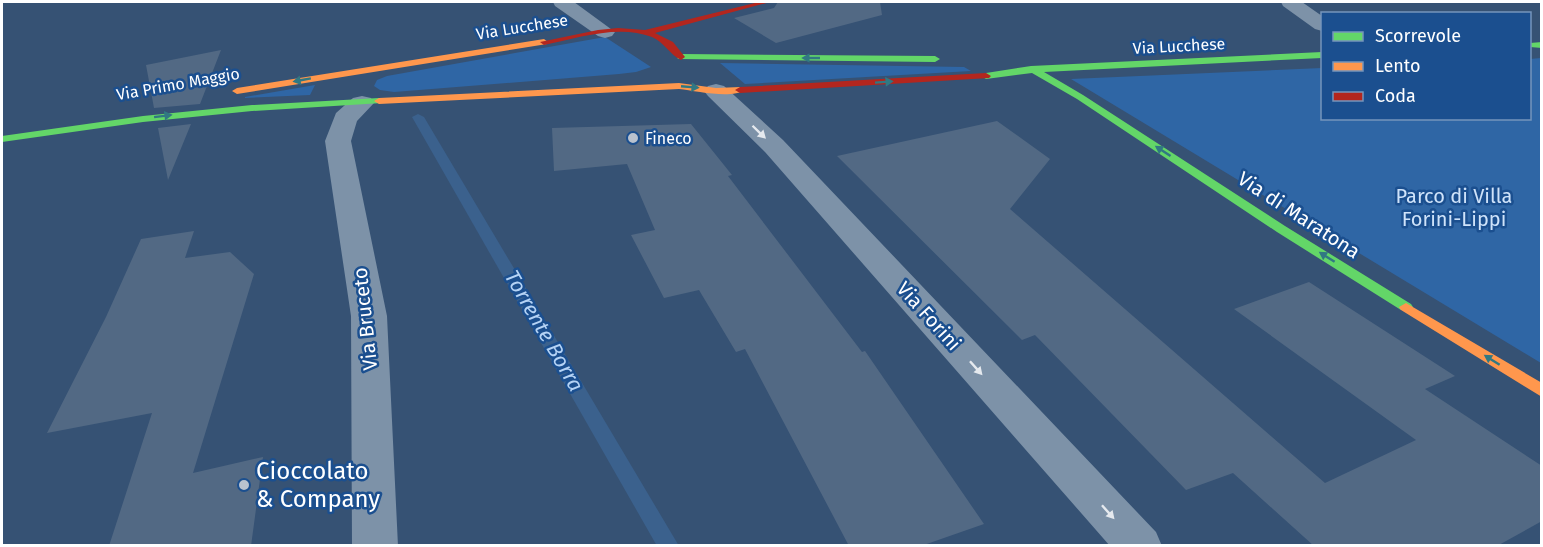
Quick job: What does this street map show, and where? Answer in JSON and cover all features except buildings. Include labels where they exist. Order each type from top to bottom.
[{"type":"main road","points":[[648,32],[766,2]]},
{"type":"main road","name":"Via Lucchese","points":[[354,92],[605,32],[648,32],[672,43],[681,57]]},
{"type":"main road","name":"Via Lucchese","points":[[1037,70],[1321,55]]},
{"type":"main road","points":[[632,88],[666,77],[680,64],[681,57],[954,59]]},
{"type":"main road","points":[[992,61],[1037,70]]},
{"type":"main road","points":[[354,92],[679,86],[716,92],[987,76],[1037,70]]},
{"type":"main road","name":"Via di Maratona","points":[[1037,70],[1281,229],[1542,391]]},
{"type":"main road","name":"Via Primo Maggio","points":[[222,93],[354,92]]},
{"type":"main road","name":"Via Primo Maggio","points":[[2,139],[354,92]]},
{"type":"main road","name":"Via Primo Maggio","points":[[2,131],[176,102]]},
{"type":"street","points":[[562,2],[605,32]]},
{"type":"street","points":[[1290,2],[1321,24]]},
{"type":"street","name":"Via Bruceto","points":[[354,92],[338,141],[369,316],[375,546]]},
{"type":"street","name":"Via Forini","points":[[716,92],[774,146],[1139,546]]},
{"type":"green space","points":[[605,37],[651,67],[619,74],[394,92],[380,90],[374,86],[377,80],[387,76]]},
{"type":"green space","name":"Parco di Villa Forini-Lippi","points":[[1541,58],[1541,363],[1071,79],[1321,68],[1321,120],[1531,120],[1531,59]]},
{"type":"green space","points":[[720,63],[964,67],[971,71],[745,84]]},
{"type":"green space","points":[[315,85],[310,95],[245,98],[245,97]]},
{"type":"waterway","name":"Torrente Borra","points":[[418,117],[669,546]]},
{"type":"traffic: fast","points":[[1531,45],[1542,45]]},
{"type":"traffic: fast","points":[[986,76],[1037,70],[1321,55]]},
{"type":"traffic: fast","points":[[681,57],[935,59]]},
{"type":"traffic: fast","points":[[1031,69],[1080,97],[1281,229],[1406,307]]},
{"type":"traffic: fast","points":[[2,139],[143,119],[252,108],[379,101]]},
{"type":"traffic: slow","points":[[237,91],[544,42]]},
{"type":"traffic: slow","points":[[379,101],[679,86],[716,91],[740,90]]},
{"type":"traffic: slow","points":[[1406,307],[1542,391]]},
{"type":"traffic: jam","points":[[648,32],[766,2]]},
{"type":"traffic: jam","points":[[544,42],[598,32],[637,31],[655,35],[670,43],[681,57]]},
{"type":"traffic: jam","points":[[740,90],[986,76]]},
{"type":"place","name":"Fineco","points":[[633,138]]},
{"type":"place","name":"Cioccolato & Company","points":[[244,485]]}]
